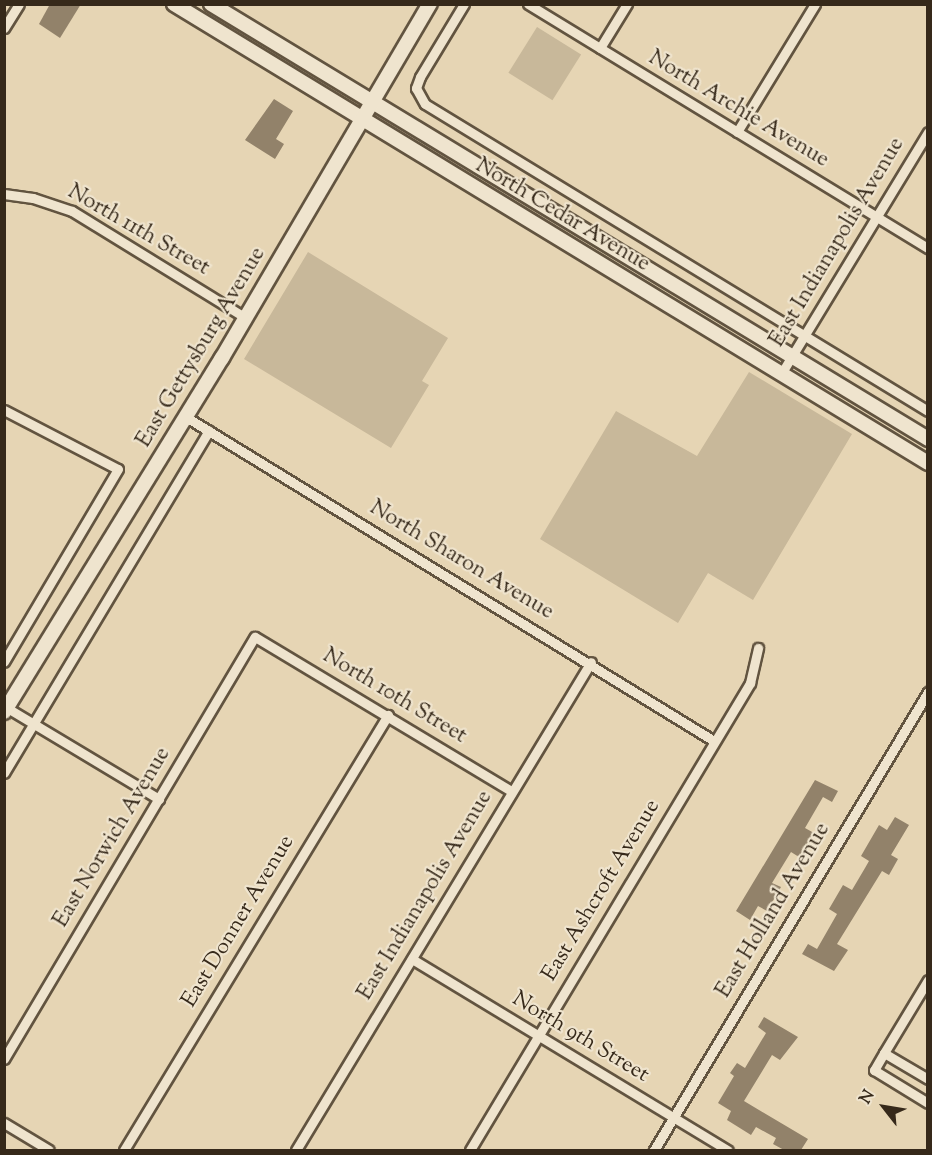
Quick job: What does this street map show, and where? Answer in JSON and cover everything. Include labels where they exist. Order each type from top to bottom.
[{"type":"main road","name":"North Cedar Avenue","points":[[174,4],[927,463]]},
{"type":"main road","name":"North Cedar Avenue","points":[[211,4],[927,439]]},
{"type":"main road","name":"East Gettysburg Avenue","points":[[5,708],[246,318],[430,4]]},
{"type":"main road","points":[[534,224],[549,220],[589,240],[603,242]]},
{"type":"street","points":[[4,28],[19,4]]},
{"type":"street","points":[[464,4],[420,77],[418,98],[927,411]]},
{"type":"street","name":"North Archie Avenue","points":[[528,4],[927,248]]},
{"type":"street","points":[[600,48],[627,4]]},
{"type":"street","points":[[737,132],[815,4]]},
{"type":"street","name":"East Indianapolis Avenue","points":[[782,374],[927,132]]},
{"type":"street","name":"North 11th Street","points":[[4,194],[33,198],[72,211],[246,318]]},
{"type":"street","points":[[4,410],[118,469],[4,663]]},
{"type":"street","name":"North Sharon Avenue","points":[[186,417],[591,662],[714,741]]},
{"type":"street","points":[[4,773],[209,431]]},
{"type":"street","name":"North 10th Street","points":[[255,637],[511,791]]},
{"type":"street","name":"East Norwich Avenue","points":[[4,1059],[255,637]]},
{"type":"street","name":"East Ashcroft Avenue","points":[[470,1150],[750,683],[759,648]]},
{"type":"street","name":"East Indianapolis Avenue","points":[[296,1150],[591,662]]},
{"type":"street","name":"East Holland Avenue","points":[[654,1150],[927,692]]},
{"type":"street","points":[[5,708],[34,723],[159,799]]},
{"type":"street","name":"East Donner Avenue","points":[[124,1150],[388,715]]},
{"type":"street","name":"North 9th Street","points":[[412,959],[728,1150]]},
{"type":"street","points":[[927,980],[874,1070],[927,1103]]},
{"type":"street","points":[[884,1053],[927,1079]]},
{"type":"street","points":[[4,1123],[49,1150]]},
{"type":"shaded area","points":[[537,27],[581,55],[552,100],[508,73]]},
{"type":"shaded area","points":[[308,252],[448,338],[422,381],[429,385],[391,448],[244,359]]},
{"type":"shaded area","points":[[749,372],[852,434],[753,600],[708,573],[678,623],[540,539],[616,411],[697,456]]},
{"type":"building","points":[[50,4],[81,4],[60,38],[39,24]]},
{"type":"building","points":[[274,99],[293,111],[276,139],[284,144],[275,159],[245,140]]},
{"type":"building","points":[[815,780],[838,791],[832,802],[823,797],[805,828],[814,833],[799,857],[791,852],[772,883],[781,887],[767,911],[758,906],[750,920],[736,911]]},
{"type":"building","points":[[895,817],[909,825],[891,855],[898,859],[889,875],[882,871],[837,944],[848,950],[834,971],[802,954],[808,944],[817,949],[837,914],[829,909],[843,885],[852,890],[869,861],[861,856],[879,825],[887,830]]},
{"type":"building","points":[[764,1017],[798,1037],[780,1060],[772,1055],[744,1101],[808,1139],[801,1150],[784,1150],[773,1144],[776,1138],[756,1127],[751,1135],[727,1120],[731,1111],[718,1103],[734,1076],[730,1073],[737,1063],[745,1068],[766,1033],[758,1027]]}]
